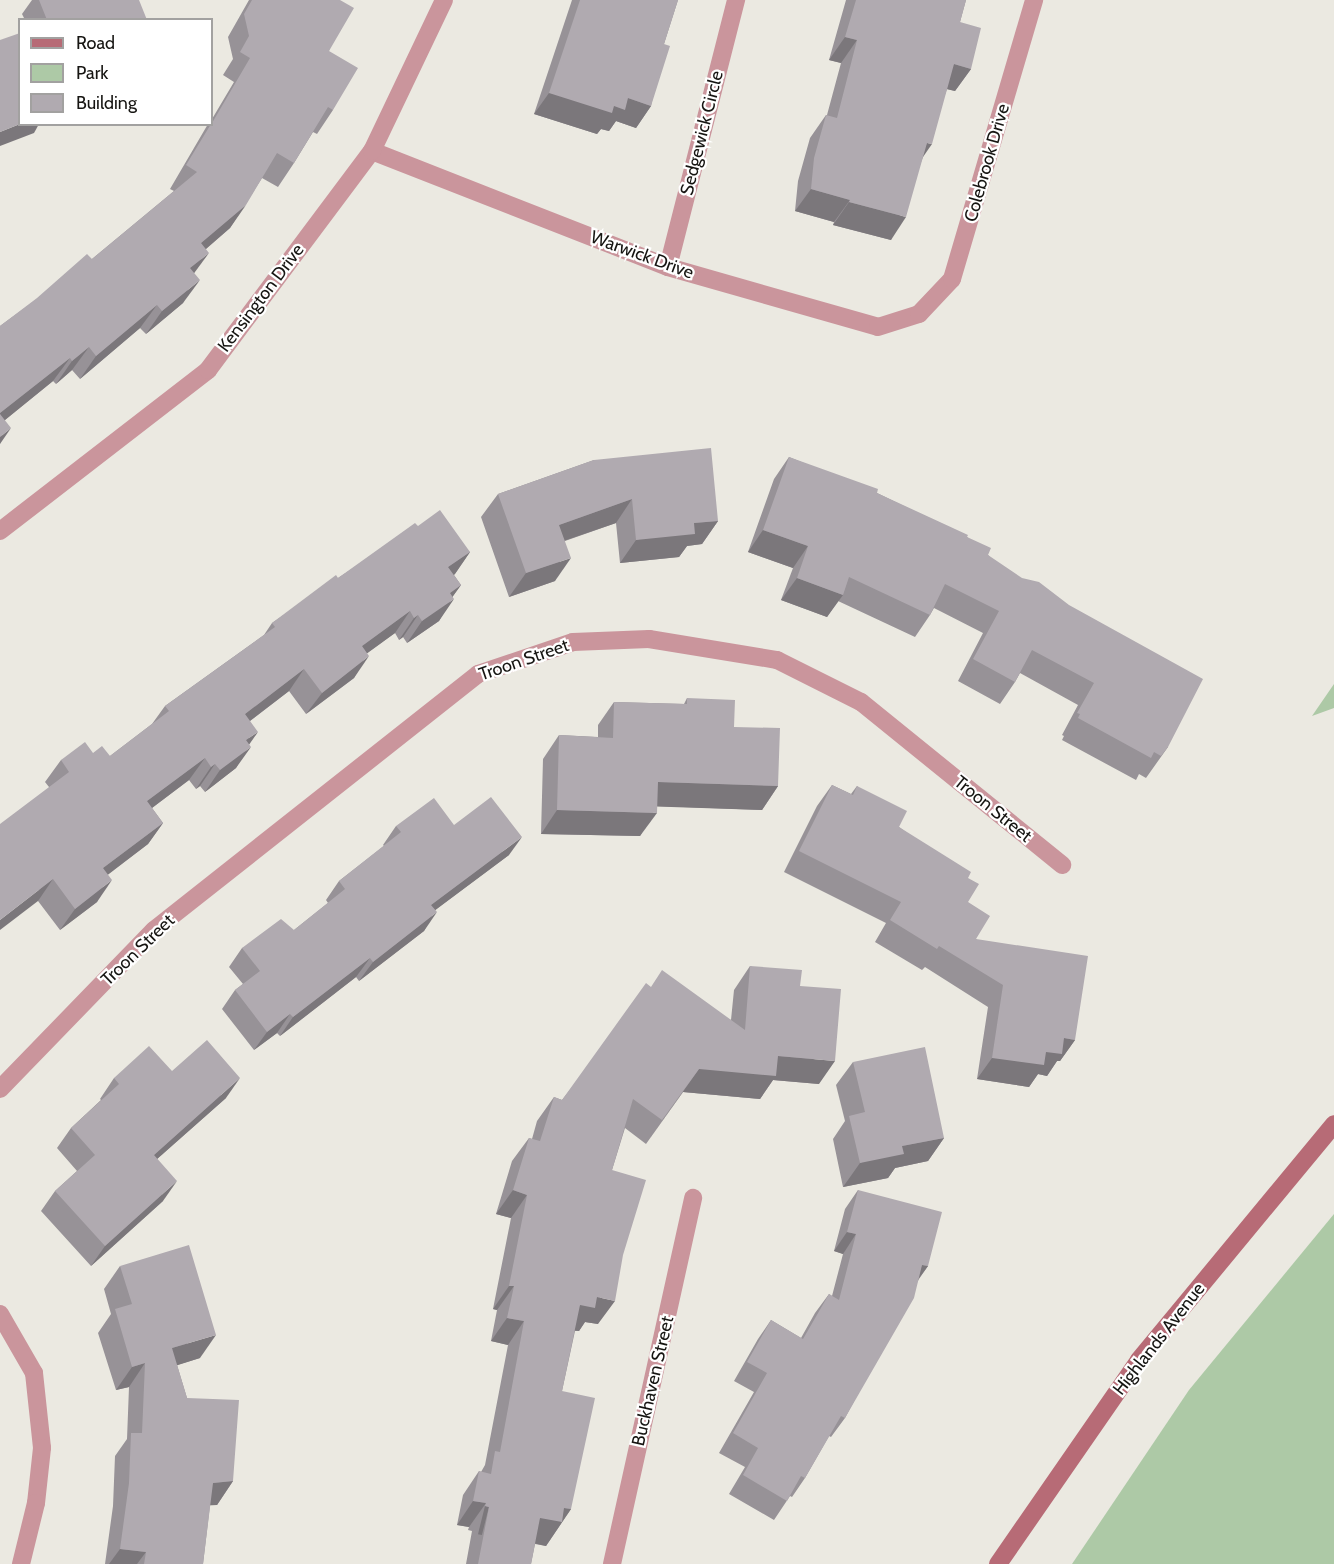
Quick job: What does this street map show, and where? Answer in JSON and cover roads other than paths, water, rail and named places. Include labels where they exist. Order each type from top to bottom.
[{"type":"main road","name":"Highlands Avenue","points":[[998,1564],[1139,1360],[1334,1124]]},
{"type":"street","name":"Kensington Drive","points":[[0,531],[208,370],[372,151],[444,0]]},
{"type":"street","name":"Sedgewick Circle","points":[[668,267],[736,0]]},
{"type":"street","name":"Colebrook Drive","points":[[919,314],[952,279],[1034,0]]},
{"type":"street","name":"Warwick Drive","points":[[372,151],[668,267],[878,327],[919,314]]},
{"type":"street","name":"Troon Street","points":[[0,1089],[154,930],[469,681],[478,674],[573,642],[649,639],[777,660],[861,702],[1062,865]]},
{"type":"street","name":"Buckhaven Street","points":[[612,1564],[693,1198]]},
{"type":"street","points":[[0,1314],[34,1373],[42,1449],[36,1503],[21,1564]]}]
